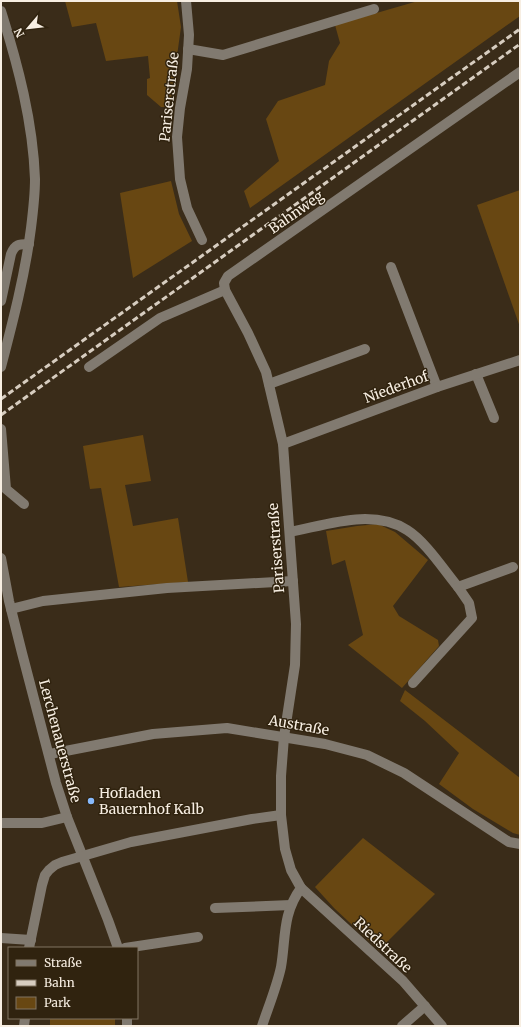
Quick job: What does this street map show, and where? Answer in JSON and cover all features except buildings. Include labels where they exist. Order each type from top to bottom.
[{"type":"street","name":"Pariserstraße","points":[[186,1],[189,35],[187,69],[177,137],[180,179],[187,208],[202,240]]},
{"type":"street","points":[[188,49],[223,55],[374,8]]},
{"type":"street","points":[[1,11],[25,102],[33,154],[35,181],[29,244],[18,299],[1,367]]},
{"type":"street","name":"Bahnweg","points":[[225,290],[224,283],[228,276],[520,72]]},
{"type":"street","points":[[1,302],[11,254],[14,247],[19,244],[29,244]]},
{"type":"street","points":[[391,267],[437,387]]},
{"type":"street","name":"Pariserstraße","points":[[225,290],[248,333],[266,372],[283,444],[296,624],[295,665],[284,737],[281,776],[281,815],[285,849],[291,870],[301,888]]},
{"type":"street","points":[[89,367],[160,318],[225,290]]},
{"type":"street","points":[[269,384],[365,349]]},
{"type":"street","name":"Niederhof","points":[[283,444],[437,387],[520,360]]},
{"type":"street","points":[[476,374],[494,418]]},
{"type":"street","points":[[1,429],[6,489],[24,504]]},
{"type":"street","points":[[290,532],[364,519],[387,521],[407,530],[423,544],[469,603],[472,618],[413,683]]},
{"type":"street","name":"Lerchenauerstraße","points":[[1,558],[7,604],[50,754],[56,783],[66,817],[118,947]]},
{"type":"street","points":[[458,587],[513,567]]},
{"type":"street","points":[[7,604],[167,588],[293,581]]},
{"type":"street","name":"Austraße","points":[[50,754],[153,734],[227,728],[325,744],[367,755],[404,773],[509,842],[520,844]]},
{"type":"street","points":[[1,938],[30,944],[45,875],[55,865],[132,842],[252,819],[281,815]]},
{"type":"street","points":[[1,823],[42,823],[66,817]]},
{"type":"street","points":[[262,1026],[281,968],[287,915],[294,897],[301,888]]},
{"type":"street","name":"Riedstraße","points":[[301,888],[403,981],[442,1026]]},
{"type":"street","points":[[215,908],[291,905]]},
{"type":"street","points":[[132,947],[198,937]]},
{"type":"street","points":[[402,1026],[425,1006]]},
{"type":"green space","points":[[65,1],[177,1],[181,27],[170,107],[161,107],[147,95],[147,79],[150,78],[148,56],[106,61],[96,23],[72,27]]},
{"type":"green space","points":[[418,1],[520,1],[520,16],[250,208],[244,191],[279,161],[266,119],[278,101],[325,85],[329,61],[340,43],[335,25]]},
{"type":"green space","points":[[171,181],[179,214],[192,241],[133,278],[120,193]]},
{"type":"green space","points":[[520,190],[520,327],[477,205]]},
{"type":"green space","points":[[143,435],[151,481],[125,485],[133,526],[178,518],[188,582],[119,587],[101,488],[90,489],[83,446]]},
{"type":"green space","points":[[378,524],[395,532],[428,560],[393,606],[399,616],[438,640],[439,646],[402,688],[348,645],[363,635],[345,560],[332,565],[326,531]]},
{"type":"green space","points":[[405,690],[520,778],[520,835],[513,833],[473,809],[439,784],[459,753],[425,721],[400,701]]},
{"type":"green space","points":[[363,838],[435,894],[379,950],[334,908],[315,887]]},
{"type":"green space","points":[[50,1019],[115,1019],[115,1026],[50,1026]]},
{"type":"railway","points":[[1,399],[520,29]]},
{"type":"railway","points":[[1,415],[520,44]]},
{"type":"place","name":"Hofladen Bauernhof Kalb","points":[[91,801]]}]
